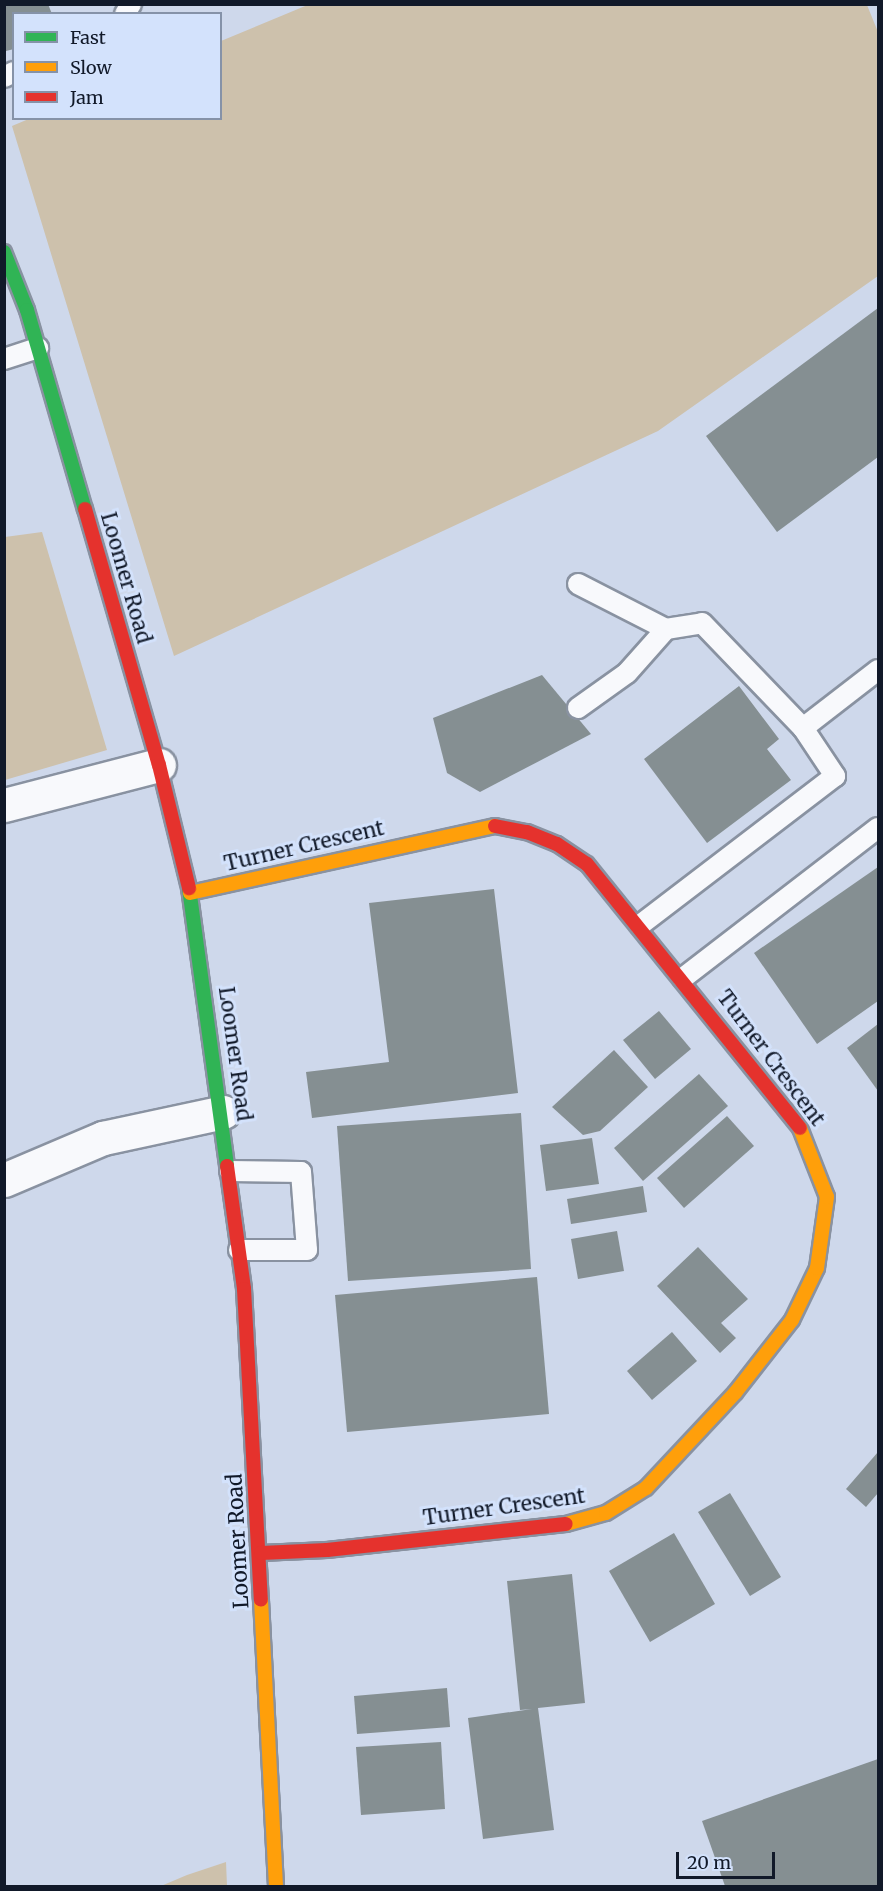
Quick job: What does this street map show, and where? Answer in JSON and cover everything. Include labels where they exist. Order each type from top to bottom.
[{"type":"street","name":"Loomer Road","points":[[4,252],[38,348],[159,765],[190,893],[223,1112],[239,1250],[261,1553],[276,1887]]},
{"type":"street","points":[[4,806],[159,765]]},
{"type":"street","name":"Turner Crescent","points":[[190,893],[490,825],[527,832],[557,843],[586,864],[640,925],[806,1136],[827,1197],[817,1268],[792,1320],[735,1393],[646,1488],[606,1513],[572,1523],[327,1550],[261,1553]]},
{"type":"street","points":[[4,1180],[103,1138],[223,1112]]},
{"type":"lane","points":[[4,359],[38,348]]},
{"type":"lane","points":[[578,584],[666,629],[702,623],[803,728],[835,776],[640,925]]},
{"type":"lane","points":[[578,708],[627,673],[666,629]]},
{"type":"lane","points":[[803,728],[879,670]]},
{"type":"lane","points":[[683,978],[879,828]]},
{"type":"lane","points":[[230,1171],[301,1172],[307,1250],[239,1250]]},
{"type":"shaded area","points":[[310,4],[867,5],[878,32],[878,276],[658,431],[174,656],[12,126],[26,120],[222,120],[222,41]]},
{"type":"shaded area","points":[[42,532],[107,750],[5,780],[5,537]]},
{"type":"shaded area","points":[[226,1862],[227,1886],[161,1886],[187,1875]]},
{"type":"building","points":[[4,4],[48,4],[51,12],[12,12],[12,50],[6,51]]},
{"type":"building","points":[[878,308],[878,457],[777,532],[706,436]]},
{"type":"building","points":[[542,675],[591,734],[480,792],[447,773],[433,718]]},
{"type":"building","points":[[739,686],[779,739],[767,749],[791,780],[707,843],[644,759]]},
{"type":"building","points":[[878,867],[878,1001],[817,1044],[754,953]]},
{"type":"building","points":[[494,889],[518,1093],[312,1118],[306,1072],[389,1062],[369,903]]},
{"type":"building","points":[[659,1011],[691,1049],[655,1079],[623,1040]]},
{"type":"building","points":[[878,1024],[878,1091],[847,1048]]},
{"type":"building","points":[[614,1050],[648,1087],[600,1131],[583,1135],[552,1107]]},
{"type":"building","points":[[699,1074],[728,1106],[643,1181],[614,1148]]},
{"type":"building","points":[[521,1113],[531,1269],[348,1281],[337,1126]]},
{"type":"building","points":[[727,1116],[754,1146],[684,1208],[657,1178]]},
{"type":"building","points":[[592,1138],[599,1184],[546,1191],[540,1145]]},
{"type":"building","points":[[643,1186],[647,1212],[571,1224],[567,1199]]},
{"type":"building","points":[[617,1231],[624,1271],[578,1279],[571,1239]]},
{"type":"building","points":[[698,1247],[748,1299],[721,1323],[736,1338],[720,1353],[657,1286]]},
{"type":"building","points":[[537,1277],[549,1414],[347,1432],[335,1295]]},
{"type":"building","points":[[672,1332],[697,1361],[652,1400],[627,1371]]},
{"type":"building","points":[[878,1452],[878,1493],[866,1507],[846,1489]]},
{"type":"building","points":[[730,1493],[781,1577],[750,1596],[698,1512]]},
{"type":"building","points":[[674,1533],[715,1604],[650,1642],[609,1571]]},
{"type":"building","points":[[572,1574],[585,1703],[538,1708],[554,1830],[483,1839],[468,1718],[532,1709],[520,1710],[507,1581]]},
{"type":"building","points":[[447,1688],[450,1727],[357,1734],[354,1696]]},
{"type":"building","points":[[441,1742],[445,1809],[361,1815],[356,1747]]},
{"type":"building","points":[[878,1759],[878,1886],[725,1886],[702,1821]]},
{"type":"traffic: fast","points":[[4,252],[27,310],[85,509]]},
{"type":"traffic: fast","points":[[189,888],[227,1166]]},
{"type":"traffic: slow","points":[[190,893],[495,826]]},
{"type":"traffic: slow","points":[[566,1524],[606,1513],[646,1488],[735,1393],[792,1320],[817,1268],[827,1197],[800,1128]]},
{"type":"traffic: slow","points":[[261,1600],[276,1886]]},
{"type":"traffic: jam","points":[[85,509],[159,765],[189,888]]},
{"type":"traffic: jam","points":[[495,826],[527,832],[557,844],[587,864],[800,1128]]},
{"type":"traffic: jam","points":[[227,1166],[244,1289],[261,1600]]},
{"type":"traffic: jam","points":[[261,1553],[327,1550],[566,1524]]}]
